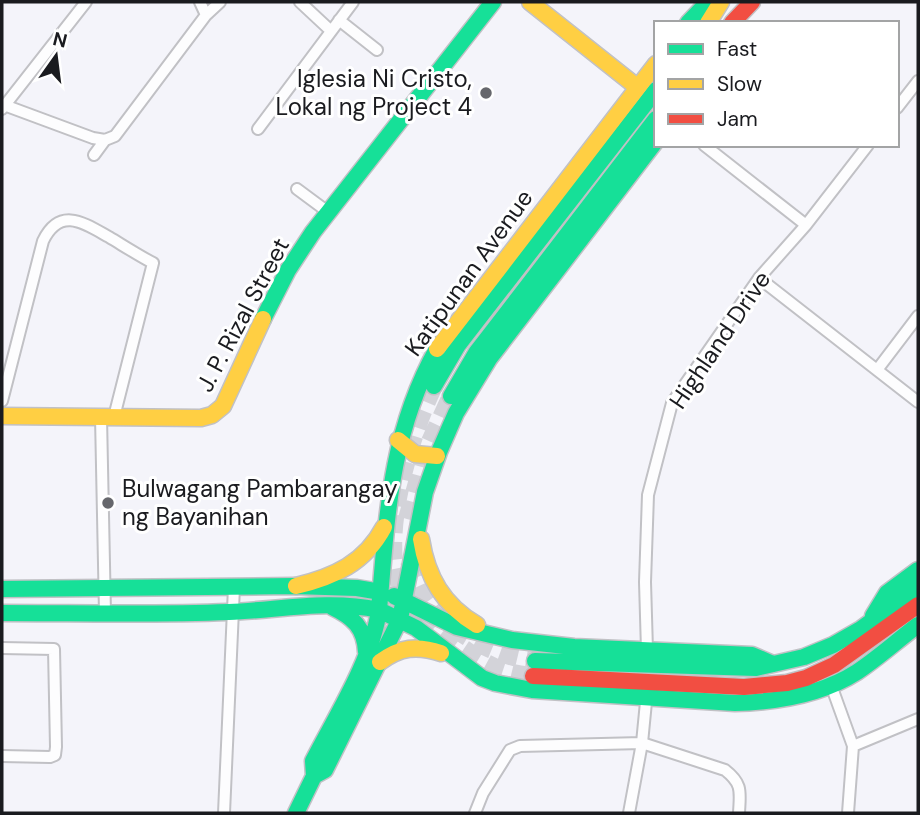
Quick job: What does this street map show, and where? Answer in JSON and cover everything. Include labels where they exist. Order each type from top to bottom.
[{"type":"main road","name":"J. P. Rizal Street","points":[[2,416],[201,418],[212,415],[223,407],[251,343],[288,270],[328,212],[494,2]]},
{"type":"main road","points":[[530,2],[637,88]]},
{"type":"main road","points":[[690,21],[708,2]]},
{"type":"main road","points":[[709,21],[721,2]]},
{"type":"main road","points":[[734,21],[754,2]]},
{"type":"main road","points":[[745,21],[754,2]]},
{"type":"main road","name":"Katipunan Avenue","points":[[373,659],[393,463],[415,390],[440,344],[654,67]]},
{"type":"main road","name":"Katipunan Avenue","points":[[434,386],[457,345],[654,93]]},
{"type":"main road","points":[[451,396],[476,353],[654,122]]},
{"type":"main road","name":"Katipunan Avenue","points":[[296,813],[314,776],[325,770],[373,659],[400,619],[431,472],[464,400],[482,368],[654,144]]},
{"type":"main road","points":[[398,440],[408,452],[417,456],[437,456]]},
{"type":"main road","points":[[393,463],[405,460],[417,462],[431,472]]},
{"type":"main road","points":[[420,515],[423,556],[441,596],[464,618],[513,640]]},
{"type":"main road","points":[[296,586],[330,576],[354,563],[376,543],[386,524]]},
{"type":"main road","points":[[881,620],[887,593],[918,570]]},
{"type":"main road","points":[[2,589],[296,586],[357,588],[405,600],[457,627],[513,640],[549,645],[752,655],[773,664]]},
{"type":"main road","points":[[918,587],[881,620],[834,666],[806,678],[779,684],[744,687],[534,668],[736,669],[773,664],[824,649],[881,620],[918,606]]},
{"type":"main road","points":[[324,603],[352,617],[360,625],[373,659],[414,646],[458,660]]},
{"type":"main road","points":[[2,613],[232,611],[324,603],[357,605],[400,619],[482,678],[495,683],[552,692],[747,703],[786,699],[831,685],[865,666],[918,625]]},
{"type":"street","points":[[86,2],[3,107],[105,140]]},
{"type":"street","points":[[200,2],[206,15]]},
{"type":"street","points":[[93,155],[105,140],[115,136],[206,15],[220,2]]},
{"type":"street","points":[[300,2],[330,30]]},
{"type":"street","points":[[258,129],[353,2]]},
{"type":"street","points":[[339,20],[377,50]]},
{"type":"street","points":[[899,105],[918,81]]},
{"type":"street","points":[[707,147],[806,225]]},
{"type":"street","name":"Highland Drive","points":[[648,650],[645,561],[648,495],[672,404],[759,278],[806,225],[866,147]]},
{"type":"street","points":[[297,189],[328,212]]},
{"type":"street","points":[[2,401],[43,240],[49,228],[59,221],[73,220],[86,224],[153,263],[108,417],[105,613]]},
{"type":"street","points":[[759,278],[918,401]]},
{"type":"street","points":[[877,370],[918,316]]},
{"type":"street","points":[[224,813],[234,587]]},
{"type":"street","points":[[2,648],[54,649],[56,747],[55,755],[50,757],[2,756]]},
{"type":"street","points":[[831,685],[853,746],[848,813]]},
{"type":"street","points":[[629,813],[642,743],[646,702]]},
{"type":"street","points":[[853,746],[918,719]]},
{"type":"street","points":[[475,813],[483,793],[510,750],[520,746],[642,743],[725,770],[736,778],[740,789],[739,813]]},
{"type":"tunnel","points":[[434,386],[425,405],[401,483],[393,537],[394,562],[399,582],[416,608],[457,644],[492,666],[533,676]]},
{"type":"tunnel","points":[[407,519],[426,450],[451,396]]},
{"type":"tunnel","points":[[409,561],[421,593],[445,621],[488,648],[535,661]]},
{"type":"traffic: fast","points":[[263,319],[288,270],[313,232],[493,2]]},
{"type":"traffic: fast","points":[[690,21],[708,2]]},
{"type":"traffic: fast","points":[[434,386],[458,345],[654,93]]},
{"type":"traffic: fast","points":[[451,396],[476,353],[654,122]]},
{"type":"traffic: fast","points":[[400,619],[425,492],[456,413],[489,359],[654,144]]},
{"type":"traffic: fast","points":[[437,349],[421,380],[400,444],[388,508],[379,610],[416,628],[482,678],[532,690],[735,703],[766,701],[813,692],[843,680],[865,667],[918,625]]},
{"type":"traffic: fast","points":[[873,616],[887,593],[918,570]]},
{"type":"traffic: fast","points":[[2,589],[294,586],[357,588],[381,592]]},
{"type":"traffic: fast","points":[[535,661],[756,668],[804,657],[833,645],[861,629],[918,587]]},
{"type":"traffic: fast","points":[[394,596],[457,627],[512,640],[574,647],[752,655],[773,664]]},
{"type":"traffic: fast","points":[[2,613],[201,613],[323,605],[379,610],[361,668],[313,761],[314,776],[296,813]]},
{"type":"traffic: fast","points":[[332,607],[356,624],[363,636],[366,652]]},
{"type":"traffic: fast","points":[[314,776],[325,770],[400,619]]},
{"type":"traffic: slow","points":[[530,2],[637,87]]},
{"type":"traffic: slow","points":[[709,21],[721,2]]},
{"type":"traffic: slow","points":[[437,349],[654,67]]},
{"type":"traffic: slow","points":[[2,416],[201,418],[212,415],[223,406],[263,319]]},
{"type":"traffic: slow","points":[[398,440],[415,454],[437,456]]},
{"type":"traffic: slow","points":[[296,586],[347,567],[368,550],[384,527]]},
{"type":"traffic: slow","points":[[421,539],[432,578],[438,589],[455,608],[477,625]]},
{"type":"traffic: slow","points":[[380,662],[402,650],[424,649],[441,653]]},
{"type":"traffic: jam","points":[[734,21],[752,2]]},
{"type":"traffic: jam","points":[[533,676],[744,687],[787,683],[806,678],[834,665],[918,605]]},
{"type":"place","name":"Iglesia Ni Cristo, Lokal ng Project 4","points":[[486,93]]},
{"type":"place","name":"Bulwagang Pambarangay ng Bayanihan","points":[[108,503]]}]
